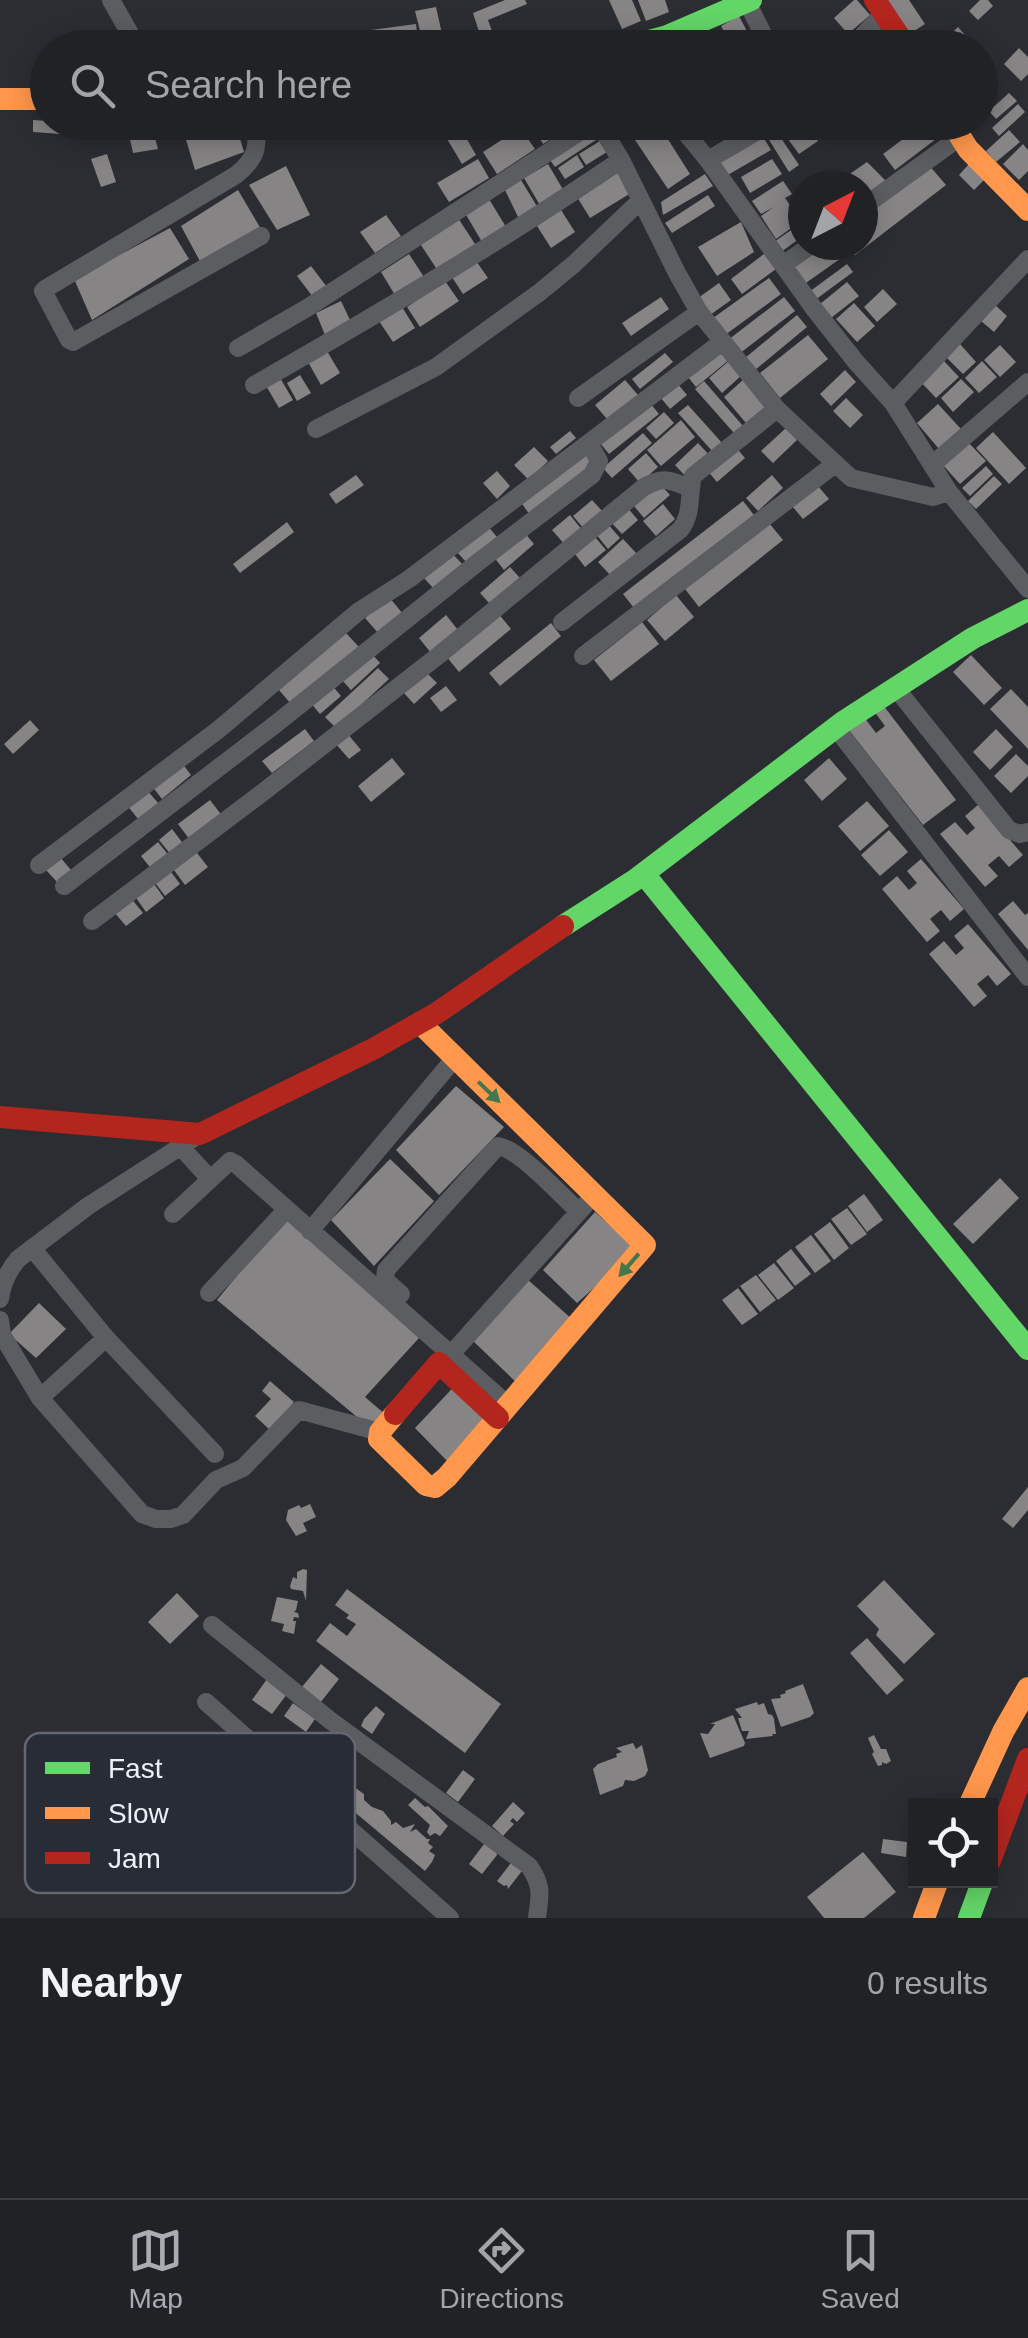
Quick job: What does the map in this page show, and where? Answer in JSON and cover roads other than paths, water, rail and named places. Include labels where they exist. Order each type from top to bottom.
[{"type":"street","points":[[111,0],[128,30]]},
{"type":"street","points":[[682,30],[750,1],[762,30]]},
{"type":"street","points":[[864,30],[880,7],[895,30]]},
{"type":"street","points":[[0,99],[30,98]]},
{"type":"street","points":[[256,140],[256,152],[236,175],[43,291],[73,342],[261,236]]},
{"type":"street","points":[[238,348],[568,140]]},
{"type":"street","points":[[608,140],[699,312],[777,409],[851,478],[933,498],[948,492]]},
{"type":"street","points":[[692,140],[856,362],[894,403],[948,492],[1028,589]]},
{"type":"street","points":[[708,160],[742,140]]},
{"type":"street","points":[[878,195],[944,140]]},
{"type":"street","points":[[964,140],[1028,210]]},
{"type":"street","points":[[254,385],[378,314],[621,160]]},
{"type":"street","points":[[316,429],[436,367],[540,292],[640,201]]},
{"type":"street","points":[[894,403],[1028,259]]},
{"type":"street","points":[[783,265],[790,260]]},
{"type":"street","points":[[578,398],[699,312]]},
{"type":"street","points":[[39,865],[218,730],[360,611],[410,579],[722,342]]},
{"type":"street","points":[[933,464],[1028,382]]},
{"type":"street","points":[[562,622],[680,530],[690,514],[693,476],[777,409]]},
{"type":"street","points":[[64,886],[592,475],[599,461],[589,443]]},
{"type":"street","points":[[583,656],[835,464]]},
{"type":"street","points":[[92,921],[439,654],[644,486],[666,479],[690,488]]},
{"type":"street","points":[[0,1299],[10,1269],[18,1259],[88,1206],[190,1140],[420,1023],[644,874],[895,687],[973,638],[1028,610]]},
{"type":"street","points":[[895,687],[1009,830],[1028,832]]},
{"type":"street","points":[[836,728],[1028,977]]},
{"type":"street","points":[[644,874],[1028,1348]]},
{"type":"street","points":[[420,1023],[587,1203]]},
{"type":"street","points":[[310,1231],[454,1059]]},
{"type":"street","points":[[0,1116],[190,1140]]},
{"type":"street","points":[[190,1140],[210,1179]]},
{"type":"street","points":[[503,1412],[439,1363],[380,1432],[379,1439],[426,1486],[435,1487],[447,1477],[503,1412],[646,1245],[505,1147],[498,1146],[386,1270],[385,1280],[456,1349],[503,1412]]},
{"type":"street","points":[[173,1214],[230,1161],[456,1349]]},
{"type":"street","points":[[456,1349],[587,1203]]},
{"type":"street","points":[[209,1292],[287,1209]]},
{"type":"street","points":[[32,1248],[106,1338],[215,1454]]},
{"type":"street","points":[[0,1320],[2,1335],[40,1398],[142,1514],[171,1519],[182,1515],[216,1480],[243,1468],[299,1410],[380,1432]]},
{"type":"street","points":[[40,1398],[106,1338]]},
{"type":"street","points":[[212,1625],[347,1733]]},
{"type":"street","points":[[973,1798],[1028,1688]]},
{"type":"street","points":[[206,1702],[241,1733]]},
{"type":"street","points":[[355,1739],[518,1856],[538,1879],[537,1918]]},
{"type":"street","points":[[998,1839],[1024,1769]]},
{"type":"street","points":[[355,1834],[450,1918]]},
{"type":"street","points":[[924,1918],[935,1888]]},
{"type":"street","points":[[969,1918],[980,1888]]}]
